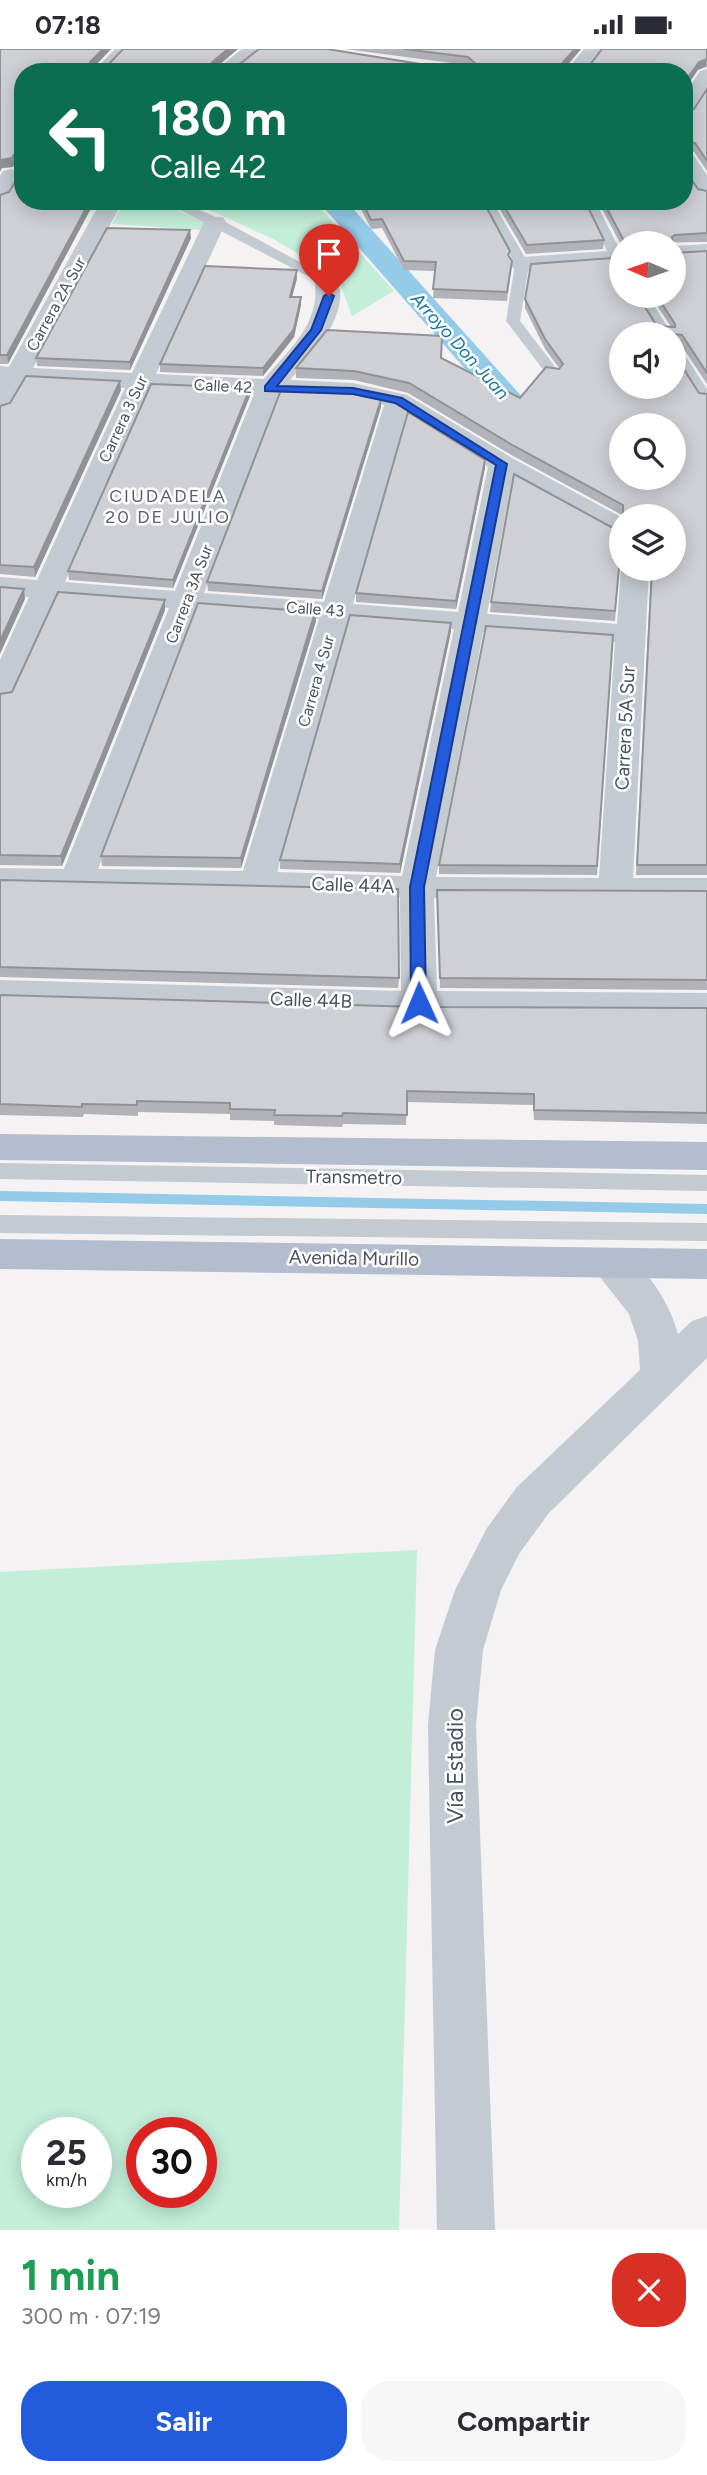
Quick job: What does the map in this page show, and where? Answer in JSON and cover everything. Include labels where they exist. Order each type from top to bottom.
[{"type":"main road","points":[[0,1147],[707,1156]]},
{"type":"main road","name":"Avenida Murillo","points":[[0,1254],[707,1264]]},
{"type":"street","points":[[236,63],[255,49]]},
{"type":"street","points":[[583,63],[595,49]]},
{"type":"street","points":[[693,98],[707,76]]},
{"type":"street","points":[[693,171],[707,191]]},
{"type":"street","name":"Carrera 2A Sur","points":[[0,406],[9,374],[107,210]]},
{"type":"street","name":"Carrera 3 Sur","points":[[0,695],[215,222]]},
{"type":"street","points":[[686,252],[707,251]]},
{"type":"street","points":[[522,264],[609,260]]},
{"type":"street","name":"Carrera 3A Sur","points":[[77,879],[269,389],[316,330],[329,296],[326,280]]},
{"type":"street","name":"Calle 42","points":[[9,374],[269,389],[353,391],[398,400],[502,464],[609,522]]},
{"type":"street","name":"Carrera 4 Sur","points":[[257,881],[398,400]]},
{"type":"street","points":[[419,1003],[417,887],[502,464]]},
{"type":"street","name":"Carrera 5A Sur","points":[[615,888],[634,581]]},
{"type":"street","name":"Calle 43","points":[[0,586],[630,634]]},
{"type":"street","name":"Calle 44A","points":[[0,878],[257,881],[417,887],[707,889]]},
{"type":"street","name":"Calle 44B","points":[[0,992],[419,1003],[707,1005]]},
{"type":"street","points":[[609,1263],[634,1286],[652,1314],[662,1345],[662,1377]]},
{"type":"street","name":"Vía Estadio","points":[[466,2230],[452,1725],[459,1650],[478,1590],[503,1541],[533,1500],[707,1332]]},
{"type":"lane","points":[[108,63],[122,49]]},
{"type":"lane","points":[[189,210],[326,280]]},
{"type":"lane","points":[[490,210],[522,264],[513,321],[552,373]]},
{"type":"lane","points":[[593,210],[609,240]]},
{"type":"lane","points":[[686,368],[705,398]]},
{"type":"lane","name":"Transmetro","points":[[0,1171],[707,1183]]},
{"type":"lane","points":[[0,1224],[707,1233]]},
{"type":"green space","points":[[120,210],[178,210],[205,222],[202,230],[112,224]]},
{"type":"green space","points":[[210,210],[322,210],[394,291],[352,316],[337,276],[273,239]]},
{"type":"green space","points":[[417,1550],[399,2230],[0,2230],[0,1572]]},
{"type":"building","points":[[0,49],[103,49],[90,63],[14,63],[14,155],[0,162]]},
{"type":"building","points":[[123,49],[228,49],[211,63],[110,63]]},
{"type":"building","points":[[259,49],[327,49],[414,63],[241,63]]},
{"type":"building","points":[[404,49],[575,49],[563,62],[475,63],[468,57]]},
{"type":"building","points":[[602,49],[707,49],[707,59],[699,62],[693,70],[693,63],[591,63]]},
{"type":"building","points":[[707,89],[707,161],[693,143],[694,109]]},
{"type":"building","points":[[693,182],[698,189],[707,191],[707,233],[619,231],[608,210],[693,210]]},
{"type":"building","points":[[14,184],[14,210],[85,210],[7,355],[0,355],[0,195],[9,192]]},
{"type":"building","points":[[366,210],[488,210],[510,251],[508,255],[512,261],[507,292],[433,289],[436,262],[404,261],[382,219],[371,220]]},
{"type":"building","points":[[506,210],[589,210],[604,240],[527,245]]},
{"type":"building","points":[[107,228],[190,230],[130,362],[36,358]]},
{"type":"building","points":[[707,251],[707,373],[686,341],[686,322],[674,322],[665,308],[686,308],[686,252]]},
{"type":"building","points":[[609,258],[609,308],[646,308],[654,322],[609,322],[609,399],[686,399],[686,373],[699,393],[707,394],[707,865],[637,865],[651,581],[686,581],[686,504],[621,504],[514,446],[409,383],[354,371],[296,368],[327,330],[442,336],[441,358],[520,398],[546,367],[559,369],[563,364],[545,339],[525,299],[531,264]]},
{"type":"building","points":[[205,266],[297,270],[290,297],[301,297],[294,329],[263,368],[160,364]]},
{"type":"building","points":[[26,376],[120,381],[34,567],[0,565],[0,406],[10,403]]},
{"type":"building","points":[[151,384],[250,388],[173,580],[68,571]]},
{"type":"building","points":[[281,390],[353,394],[381,399],[322,591],[207,582]]},
{"type":"building","points":[[408,412],[485,460],[456,601],[356,593]]},
{"type":"building","points":[[514,474],[609,526],[609,581],[618,581],[615,611],[491,602]]},
{"type":"building","points":[[0,587],[24,589],[0,641]]},
{"type":"building","points":[[58,592],[165,600],[61,856],[0,855],[0,694],[12,692]]},
{"type":"building","points":[[198,603],[315,612],[241,858],[101,856]]},
{"type":"building","points":[[350,615],[451,623],[400,864],[280,860]]},
{"type":"building","points":[[486,626],[613,635],[597,866],[439,865]]},
{"type":"building","points":[[0,880],[398,889],[399,978],[0,967]]},
{"type":"building","points":[[437,890],[707,891],[707,980],[440,978]]},
{"type":"building","points":[[0,995],[419,1007],[707,1008],[707,1113],[534,1110],[534,1094],[407,1091],[407,1115],[274,1115],[275,1110],[230,1109],[230,1103],[137,1101],[137,1105],[82,1104],[82,1107],[0,1104]]},
{"type":"waterway","name":"Arroyo Don Juan","points":[[339,210],[513,405],[555,426],[609,436]]},
{"type":"waterway","points":[[0,1196],[707,1209]]},
{"type":"district","name":"CIUDADELA 20 DE JULIO","points":[[168,506]]},
{"type":"route","points":[[329,296],[316,330],[269,389],[353,391],[398,400],[502,464],[417,887],[419,1003]]}]
